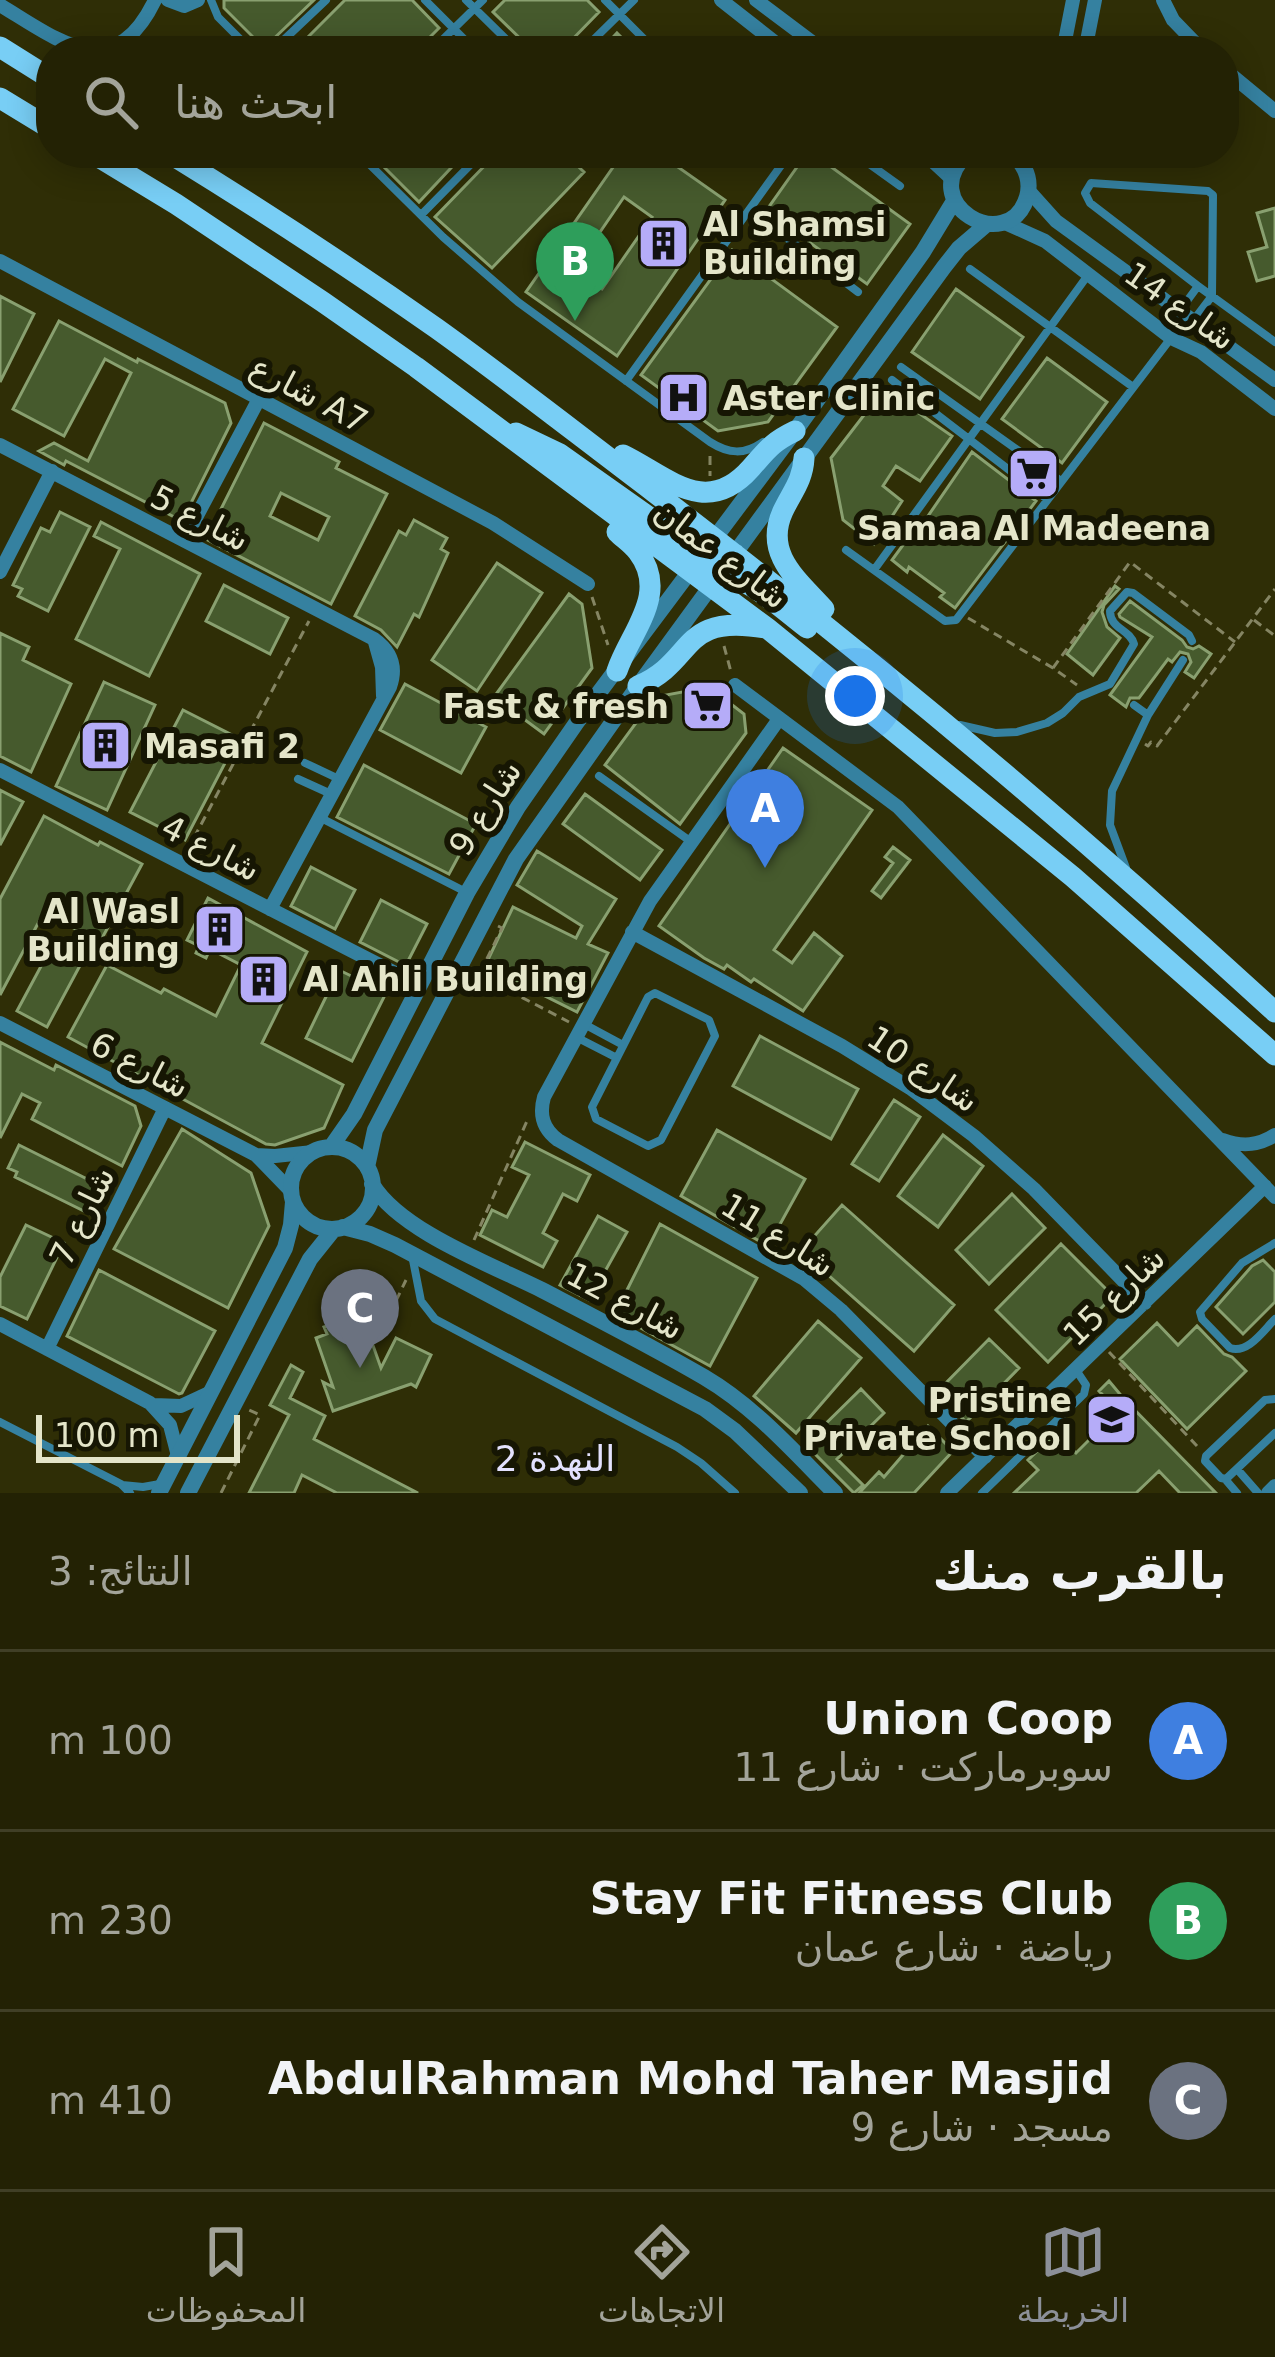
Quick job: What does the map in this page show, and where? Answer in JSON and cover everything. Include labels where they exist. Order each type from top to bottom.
[{"type":"main road","points":[[0,47],[36,70]]},
{"type":"main road","points":[[0,98],[36,119]]},
{"type":"main road","name":"شارع عمان","points":[[117,168],[306,290],[596,502],[709,548]]},
{"type":"main road","name":"شارع عمان","points":[[193,168],[382,291],[588,442],[709,548],[844,639],[1131,880],[1275,1012]]},
{"type":"main road","points":[[498,429],[545,445],[709,548],[749,585],[865,671],[908,692]]},
{"type":"main road","points":[[588,442],[632,460],[678,488],[710,492],[734,483],[770,446],[795,431]]},
{"type":"main road","points":[[804,458],[802,478],[779,523],[778,547],[789,573],[825,610],[844,639]]},
{"type":"main road","points":[[596,502],[639,553],[650,579],[648,607],[616,670]]},
{"type":"main road","name":"شارع عمان","points":[[728,562],[767,628],[1073,877],[1275,1055]]},
{"type":"main road","points":[[638,686],[664,670],[696,635],[718,626],[767,628]]},
{"type":"street","points":[[128,36],[155,0]]},
{"type":"street","points":[[721,0],[767,36]]},
{"type":"street","points":[[756,0],[804,36]]},
{"type":"street","points":[[1066,36],[1072,0]]},
{"type":"street","points":[[1088,36],[1095,0]]},
{"type":"street","points":[[1162,0],[1188,36]]},
{"type":"street","points":[[0,4],[53,36]]},
{"type":"street","points":[[1239,81],[1275,111]]},
{"type":"street","points":[[940,168],[952,179]]},
{"type":"street","points":[[956,168],[954,201],[967,217],[995,223],[1023,206],[1030,168]]},
{"type":"street","points":[[1023,168],[1028,184]]},
{"type":"street","name":"شارع 14","points":[[1028,184],[1046,212],[1067,229],[1275,380]]},
{"type":"street","points":[[795,431],[954,201]]},
{"type":"street","name":"شارع 14","points":[[995,223],[1035,235],[1054,247],[1171,338],[1201,352],[1275,409]]},
{"type":"street","name":"شارع 9","points":[[369,1176],[375,1130],[523,849],[944,267],[959,248],[995,223]]},
{"type":"street","name":"شارع A7","points":[[0,261],[505,530],[588,584]]},
{"type":"street","points":[[184,540],[260,398]]},
{"type":"street","name":"شارع 9","points":[[322,1149],[354,1114],[467,893],[547,765],[795,431]]},
{"type":"street","name":"شارع 5","points":[[0,445],[374,639],[390,655],[394,676],[270,909]]},
{"type":"street","points":[[0,572],[52,472]]},
{"type":"street","points":[[735,685],[906,815],[1270,1191]]},
{"type":"street","points":[[541,1117],[544,1097],[632,932],[690,841],[778,719]]},
{"type":"street","name":"شارع 4","points":[[0,770],[397,974]]},
{"type":"street","name":"شارع 10","points":[[632,932],[910,1088],[1034,1189],[1145,1304]]},
{"type":"street","points":[[409,1006],[397,974],[427,969]]},
{"type":"street","name":"شارع 6","points":[[0,1023],[256,1155],[292,1196]]},
{"type":"street","points":[[550,1089],[553,1124],[567,1144]]},
{"type":"street","name":"شارع 7","points":[[47,1349],[165,1108]]},
{"type":"street","name":"شارع 11","points":[[541,1117],[550,1135],[804,1279],[841,1310],[985,1457]]},
{"type":"street","points":[[1219,1138],[1246,1145],[1275,1135]]},
{"type":"street","points":[[161,1488],[285,1248],[292,1226],[293,1175],[300,1161],[322,1149]]},
{"type":"street","points":[[188,1493],[310,1259],[368,1206],[369,1176],[357,1156],[345,1149],[256,1155]]},
{"type":"street","name":"شارع 12","points":[[369,1176],[385,1203],[405,1220],[720,1387],[835,1493]]},
{"type":"street","name":"شارع 15","points":[[947,1493],[985,1457],[1025,1435],[1102,1344],[1270,1191]]},
{"type":"street","points":[[292,1196],[305,1219],[323,1228],[339,1228]]},
{"type":"street","name":"شارع 12","points":[[339,1228],[370,1234],[705,1409],[800,1493]]},
{"type":"street","points":[[0,1324],[149,1403],[170,1425],[178,1456]]},
{"type":"street","points":[[149,1403],[181,1406],[211,1392]]},
{"type":"street","points":[[1268,1493],[1275,1486]]},
{"type":"lane","points":[[211,0],[218,17]]},
{"type":"lane","points":[[288,36],[326,0]]},
{"type":"lane","points":[[425,0],[461,36]]},
{"type":"lane","points":[[466,0],[503,36]]},
{"type":"lane","points":[[447,36],[483,0]]},
{"type":"lane","points":[[605,0],[641,36]]},
{"type":"lane","points":[[597,36],[634,0]]},
{"type":"lane","points":[[183,2],[218,17],[237,36]]},
{"type":"lane","points":[[373,168],[518,302],[710,442],[731,452],[746,451],[811,410]]},
{"type":"lane","points":[[421,215],[467,168]]},
{"type":"lane","points":[[626,381],[780,168]]},
{"type":"lane","points":[[875,168],[900,186]]},
{"type":"lane","points":[[1193,321],[1212,296],[1215,198],[1211,192],[1097,182],[1087,188],[1084,193],[1090,203],[1198,286],[1212,296],[1275,342]]},
{"type":"lane","points":[[750,211],[858,292]]},
{"type":"lane","points":[[970,269],[1133,387]]},
{"type":"lane","points":[[874,570],[1088,274]]},
{"type":"lane","points":[[1177,310],[1198,286]]},
{"type":"lane","points":[[846,550],[951,622],[1171,338]]},
{"type":"lane","points":[[901,368],[1061,481]]},
{"type":"lane","points":[[892,380],[1047,499]]},
{"type":"lane","points":[[941,719],[977,730],[1017,733],[1047,723],[1087,692],[1110,689],[1129,662],[1134,640],[1113,624],[1109,614],[1127,592],[1192,640]]},
{"type":"lane","points":[[1131,880],[1115,842],[1110,808],[1118,775],[1183,660]]},
{"type":"lane","points":[[1154,678],[1166,686]]},
{"type":"lane","points":[[1134,705],[1148,715]]},
{"type":"lane","points":[[305,763],[339,779]]},
{"type":"lane","points":[[599,776],[690,841]]},
{"type":"lane","points":[[298,779],[331,794]]},
{"type":"lane","points":[[319,817],[467,893]]},
{"type":"lane","points":[[655,993],[706,1018],[714,1027],[713,1040],[656,1145],[644,1145],[592,1114],[617,1058],[648,997],[655,993]]},
{"type":"lane","points":[[581,1030],[623,1045]]},
{"type":"lane","points":[[581,1030],[617,1058]]},
{"type":"lane","points":[[1275,1244],[1242,1263],[1199,1312],[1236,1350],[1245,1348],[1275,1320]]},
{"type":"lane","points":[[413,1258],[421,1301],[435,1319],[664,1439],[735,1493]]},
{"type":"lane","points":[[982,1493],[1025,1435],[1084,1394],[1086,1384],[1076,1370]]},
{"type":"lane","points":[[1238,1493],[1205,1461],[1265,1400],[1275,1399]]},
{"type":"lane","points":[[0,1422],[130,1493]]},
{"type":"lane","points":[[1225,1479],[1275,1433]]},
{"type":"lane","points":[[1237,1469],[1258,1493]]},
{"type":"lane","points":[[121,1484],[161,1488]]},
{"type":"path","points":[[710,442],[710,492]]},
{"type":"path","points":[[588,584],[616,670]]},
{"type":"path","points":[[1139,740],[1157,746],[1275,589]]},
{"type":"path","points":[[181,863],[316,609]]},
{"type":"path","points":[[961,614],[1087,692]]},
{"type":"path","points":[[1253,620],[1275,636]]},
{"type":"path","points":[[718,626],[735,685]]},
{"type":"path","points":[[483,919],[502,928],[479,975],[581,1030]]},
{"type":"path","points":[[468,1253],[527,1121],[541,1117]]},
{"type":"path","points":[[383,1328],[413,1258]]},
{"type":"path","points":[[1102,1344],[1193,1443],[1209,1453]]},
{"type":"path","points":[[221,1493],[260,1415],[235,1403]]},
{"type":"building","points":[[224,0],[314,0],[276,36],[252,36],[224,8]]},
{"type":"building","points":[[345,0],[412,0],[439,28],[431,36],[309,36]]},
{"type":"building","points":[[505,0],[587,0],[599,12],[576,36],[518,36],[493,12]]},
{"type":"building","points":[[385,168],[451,168],[419,202]]},
{"type":"building","points":[[482,168],[580,168],[584,172],[492,268],[435,217]]},
{"type":"building","name":"Al Shamsi Building","points":[[613,168],[679,168],[725,200],[617,356],[526,292]],"holes":[[[624,197],[652,217],[602,289],[574,270]]]},
{"type":"building","points":[[796,168],[833,168],[910,224],[867,284],[766,211]]},
{"type":"building","points":[[1275,208],[1275,276],[1257,281],[1248,252],[1267,247],[1257,213]]},
{"type":"building","points":[[732,250],[837,327],[768,422],[718,431],[641,375]]},
{"type":"building","points":[[956,289],[1023,337],[980,399],[912,352]]},
{"type":"building","points":[[0,296],[34,314],[0,382]]},
{"type":"building","points":[[59,321],[225,403],[231,423],[182,521],[39,451],[54,443],[88,461],[131,373],[105,359],[64,436],[13,409]]},
{"type":"building","points":[[1047,358],[1107,402],[1062,463],[1002,419]]},
{"type":"building","points":[[884,389],[952,436],[920,481],[896,466],[883,486],[902,501],[874,544],[843,520],[831,458]]},
{"type":"building","points":[[264,423],[339,462],[336,468],[387,494],[331,604],[206,539]],"holes":[[[281,493],[329,517],[318,540],[270,516]]]},
{"type":"building","points":[[972,452],[1036,501],[955,608],[940,597],[944,593],[892,560]]},
{"type":"building","points":[[60,512],[90,527],[48,611],[18,596],[22,589],[13,585],[41,528],[50,532]]},
{"type":"building","points":[[414,520],[447,538],[441,549],[448,553],[419,617],[414,614],[397,647],[381,630],[355,616],[399,531],[406,535]]},
{"type":"building","points":[[101,522],[200,574],[149,676],[76,639],[120,549],[94,536]]},
{"type":"building","points":[[497,563],[542,593],[477,691],[432,660]]},
{"type":"building","points":[[224,585],[288,618],[270,654],[206,621]]},
{"type":"building","points":[[1115,586],[1119,589],[1102,612],[1107,627],[1120,638],[1093,675],[1067,654]]},
{"type":"building","points":[[569,594],[582,604],[592,668],[544,734],[494,697]]},
{"type":"building","points":[[1130,601],[1187,647],[1199,646],[1211,654],[1194,678],[1185,672],[1191,662],[1188,654],[1180,652],[1172,662],[1168,659],[1139,698],[1130,698],[1126,707],[1110,695],[1152,637],[1120,617]]},
{"type":"building","points":[[0,633],[29,647],[23,660],[71,684],[31,772],[0,756]]},
{"type":"building","name":"Masafi 2","points":[[104,682],[155,705],[107,810],[56,786]]},
{"type":"building","points":[[405,684],[486,727],[461,773],[380,730]]},
{"type":"building","points":[[709,687],[744,714],[746,733],[680,824],[605,765],[655,697]]},
{"type":"building","points":[[183,710],[238,738],[185,840],[130,812]]},
{"type":"building","points":[[783,748],[872,810],[774,950],[792,963],[814,933],[842,956],[803,1011],[754,979],[751,982],[727,965],[724,969],[704,958],[659,926]]},
{"type":"building","points":[[364,765],[476,824],[449,874],[337,817]]},
{"type":"building","points":[[0,790],[23,802],[0,845]]},
{"type":"building","points":[[585,794],[662,850],[640,880],[563,824]]},
{"type":"building","points":[[44,816],[142,864],[100,942],[45,913],[0,995],[0,899]]},
{"type":"building","points":[[893,847],[910,860],[881,898],[872,891],[893,863],[885,857]]},
{"type":"building","points":[[537,851],[616,899],[588,944],[608,953],[577,1012],[485,966],[513,907],[576,938],[582,926],[517,885]]},
{"type":"building","points":[[311,867],[355,890],[335,929],[291,906]]},
{"type":"building","points":[[208,898],[307,952],[262,1043],[343,1085],[324,1128],[266,1144],[68,1037],[107,965],[216,1016],[241,965],[210,949],[206,958],[196,953],[199,946],[187,940]]},
{"type":"building","points":[[381,900],[427,924],[408,961],[399,962],[360,942]]},
{"type":"building","points":[[54,942],[84,958],[47,1027],[17,1011]]},
{"type":"building","points":[[339,970],[386,993],[352,1061],[306,1038]]},
{"type":"building","points":[[760,1036],[858,1089],[831,1139],[733,1086]]},
{"type":"building","points":[[0,1042],[135,1106],[141,1126],[122,1166],[32,1119],[40,1103],[22,1094],[0,1138]]},
{"type":"building","points":[[894,1100],[920,1117],[879,1181],[852,1164]]},
{"type":"building","points":[[182,1129],[251,1173],[269,1226],[228,1308],[114,1249]]},
{"type":"building","points":[[717,1130],[805,1179],[768,1246],[681,1196]]},
{"type":"building","points":[[943,1135],[983,1166],[938,1227],[898,1196]]},
{"type":"building","points":[[525,1142],[590,1175],[577,1201],[563,1194],[543,1233],[557,1241],[543,1267],[480,1235],[492,1210],[507,1217],[529,1175],[512,1167]]},
{"type":"building","points":[[19,1145],[105,1188],[92,1215],[15,1177],[17,1172],[8,1168]]},
{"type":"building","points":[[1012,1194],[1045,1228],[989,1284],[956,1250]]},
{"type":"building","points":[[842,1205],[954,1305],[914,1351],[801,1251]]},
{"type":"building","points":[[598,1216],[627,1232],[589,1300],[560,1285]]},
{"type":"building","points":[[660,1224],[757,1278],[710,1366],[615,1314]]},
{"type":"building","points":[[26,1225],[64,1243],[27,1319],[0,1306],[0,1277]]},
{"type":"building","points":[[1061,1244],[1113,1296],[1048,1362],[996,1310]]},
{"type":"building","points":[[1263,1260],[1275,1272],[1275,1302],[1243,1334],[1216,1307]]},
{"type":"building","points":[[99,1270],[215,1331],[182,1393],[67,1336]]},
{"type":"building","points":[[356,1317],[359,1325],[365,1323],[381,1368],[396,1338],[431,1355],[416,1387],[411,1384],[333,1411],[323,1382],[333,1387],[316,1338],[327,1334],[324,1327]]},
{"type":"building","points":[[818,1321],[861,1358],[796,1433],[754,1396]]},
{"type":"building","points":[[1157,1323],[1178,1345],[1197,1326],[1246,1371],[1187,1429],[1120,1359]]},
{"type":"building","points":[[989,1339],[1019,1368],[966,1422],[937,1392]]},
{"type":"building","points":[[291,1365],[303,1372],[290,1398],[325,1416],[314,1439],[418,1493],[337,1493],[302,1475],[294,1493],[249,1493],[289,1415],[270,1405]]},
{"type":"building","name":"Pristine Private School","points":[[1109,1381],[1216,1493],[1180,1493],[1159,1471],[1136,1493],[1014,1493],[1038,1470],[1028,1460],[1056,1433],[1076,1453],[1118,1411],[1099,1391]]},
{"type":"building","points":[[861,1389],[884,1413],[837,1459],[863,1485],[854,1493],[805,1444]]},
{"type":"building","points":[[928,1426],[953,1451],[914,1493],[859,1493],[879,1472],[884,1477]]},
{"type":"place","name":"Al Shamsi Building","points":[[664,243]]},
{"type":"place","name":"Stay Fit Fitness Club","points":[[575,321]]},
{"type":"place","name":"Aster Clinic","points":[[684,398]]},
{"type":"place","name":"Samaa Al Madeena","points":[[1034,474]]},
{"type":"place","name":"Fast & fresh","points":[[708,706]]},
{"type":"place","name":"Masafi 2","points":[[105,746]]},
{"type":"place","name":"Union Coop","points":[[765,868]]},
{"type":"place","name":"Al Wasl Building","points":[[219,930]]},
{"type":"place","name":"Al Ahli Building","points":[[264,979]]},
{"type":"place","name":"AbdulRahman Mohd Taher Masjid","points":[[360,1368]]},
{"type":"place","name":"Pristine Private School","points":[[1111,1419]]},
{"type":"district","name":"النهدة 2","points":[[555,1458]]}]
